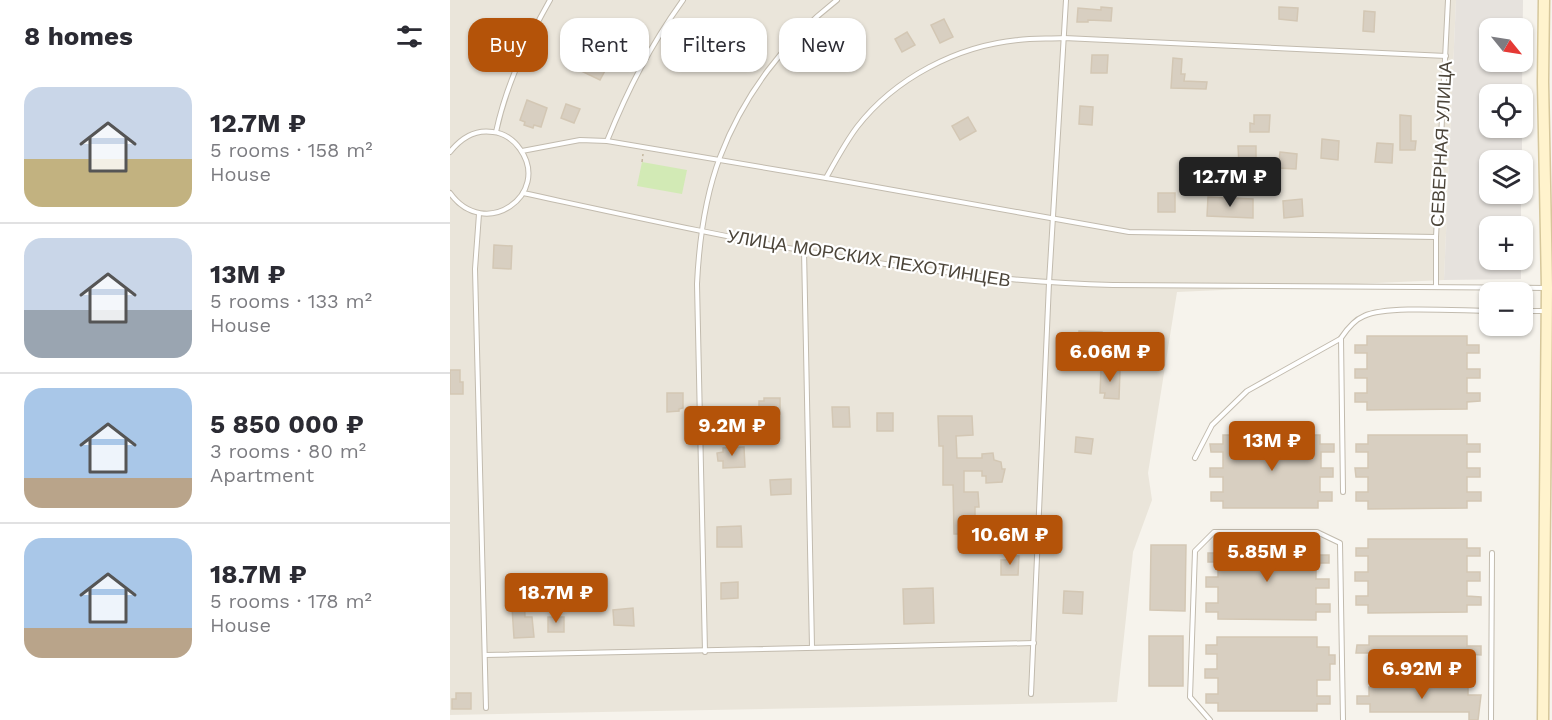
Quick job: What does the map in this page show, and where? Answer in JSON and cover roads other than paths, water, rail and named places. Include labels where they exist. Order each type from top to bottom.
[{"type":"main road","points":[[1543,720],[1549,295],[1543,82],[1544,0]]},
{"type":"lane","points":[[496,132],[503,102],[516,66],[550,0]]},
{"type":"lane","points":[[607,141],[627,91],[657,37],[683,0]]},
{"type":"lane","points":[[705,652],[697,284],[702,231],[719,159],[741,113],[768,70],[798,33],[836,0]]},
{"type":"lane","points":[[1032,694],[1049,283],[1066,0]]},
{"type":"lane","name":"СЕВЕРНАЯ УЛИЦА","points":[[1436,287],[1436,237],[1448,0]]},
{"type":"lane","points":[[826,178],[841,150],[859,125],[903,83],[930,66],[956,54],[990,45],[1018,40],[1064,38],[1446,56]]},
{"type":"lane","points":[[450,153],[456,144],[474,133],[496,132],[511,139],[522,151],[528,172],[523,193],[515,203],[492,214],[479,214],[467,209],[456,202],[450,193]]},
{"type":"lane","points":[[522,151],[580,140],[607,141],[1129,232],[1436,237]]},
{"type":"lane","name":"УЛИЦА МОРСКИХ ПЕХОТИНЦЕВ","points":[[523,193],[702,231],[936,272],[1049,283],[1436,287],[1549,295]]},
{"type":"lane","points":[[479,214],[475,269],[486,708]]},
{"type":"lane","points":[[804,250],[812,647]]},
{"type":"lane","points":[[1195,458],[1212,425],[1248,391],[1341,338],[1351,325],[1364,316],[1382,310],[1479,311]]},
{"type":"lane","points":[[1533,311],[1547,311]]},
{"type":"lane","points":[[1341,338],[1342,492]]},
{"type":"lane","points":[[1210,720],[1190,697],[1196,551],[1214,532],[1317,532],[1340,543],[1343,720]]},
{"type":"lane","points":[[1491,720],[1492,553]]},
{"type":"lane","points":[[485,655],[705,652],[812,647],[1034,643]]}]
